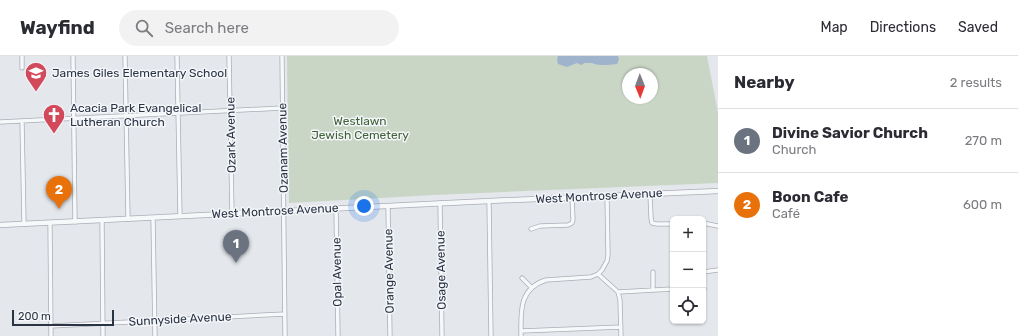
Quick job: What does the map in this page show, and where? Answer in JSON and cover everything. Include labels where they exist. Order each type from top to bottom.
[{"type":"street","points":[[22,56],[22,68]]},
{"type":"street","points":[[73,56],[75,222]]},
{"type":"street","points":[[125,56],[128,219]]},
{"type":"street","points":[[177,56],[180,216]]},
{"type":"street","name":"Ozark Avenue","points":[[230,56],[232,213]]},
{"type":"street","name":"Ozanam Avenue","points":[[282,56],[285,336]]},
{"type":"street","points":[[0,122],[282,108]]},
{"type":"street","points":[[22,121],[24,224]]},
{"type":"street","name":"West Montrose Avenue","points":[[0,225],[718,191]]},
{"type":"street","points":[[650,194],[652,222],[657,224],[670,224]]},
{"type":"street","points":[[521,336],[522,303],[532,288],[546,280],[588,278],[598,274],[604,266],[608,255],[607,196]]},
{"type":"street","points":[[531,229],[540,226],[570,224],[573,220],[572,197]]},
{"type":"street","points":[[489,201],[491,336]]},
{"type":"street","name":"Osage Avenue","points":[[440,203],[442,336]]},
{"type":"street","name":"Orange Avenue","points":[[388,206],[390,336]]},
{"type":"street","name":"Opal Avenue","points":[[336,208],[338,336]]},
{"type":"street","points":[[154,218],[155,336]]},
{"type":"street","points":[[102,220],[103,336]]},
{"type":"street","points":[[50,223],[51,336]]},
{"type":"street","points":[[706,224],[718,226]]},
{"type":"street","points":[[706,272],[718,270]]},
{"type":"street","points":[[653,272],[654,290]]},
{"type":"street","points":[[598,274],[618,292],[620,300],[621,336]]},
{"type":"street","points":[[522,278],[532,288]]},
{"type":"street","points":[[618,292],[670,289]]},
{"type":"street","name":"Sunnyside Avenue","points":[[51,326],[285,314]]},
{"type":"street","points":[[521,331],[621,327]]},
{"type":"green space","name":"Westlawn Jewish Cemetery","points":[[287,56],[707,56],[718,113],[718,183],[434,195],[289,203]]},
{"type":"water","points":[[558,56],[618,56],[619,59],[617,64],[600,65],[585,63],[581,65],[577,63],[567,67],[558,64]]},
{"type":"place","name":"James Giles Elementary School","points":[[36,92]]},
{"type":"place","name":"Acacia Park Evangelical Lutheran Church","points":[[54,134]]},
{"type":"place","name":"Boon Cafe","points":[[59,209]]},
{"type":"place","name":"Divine Savior Church","points":[[236,263]]}]
